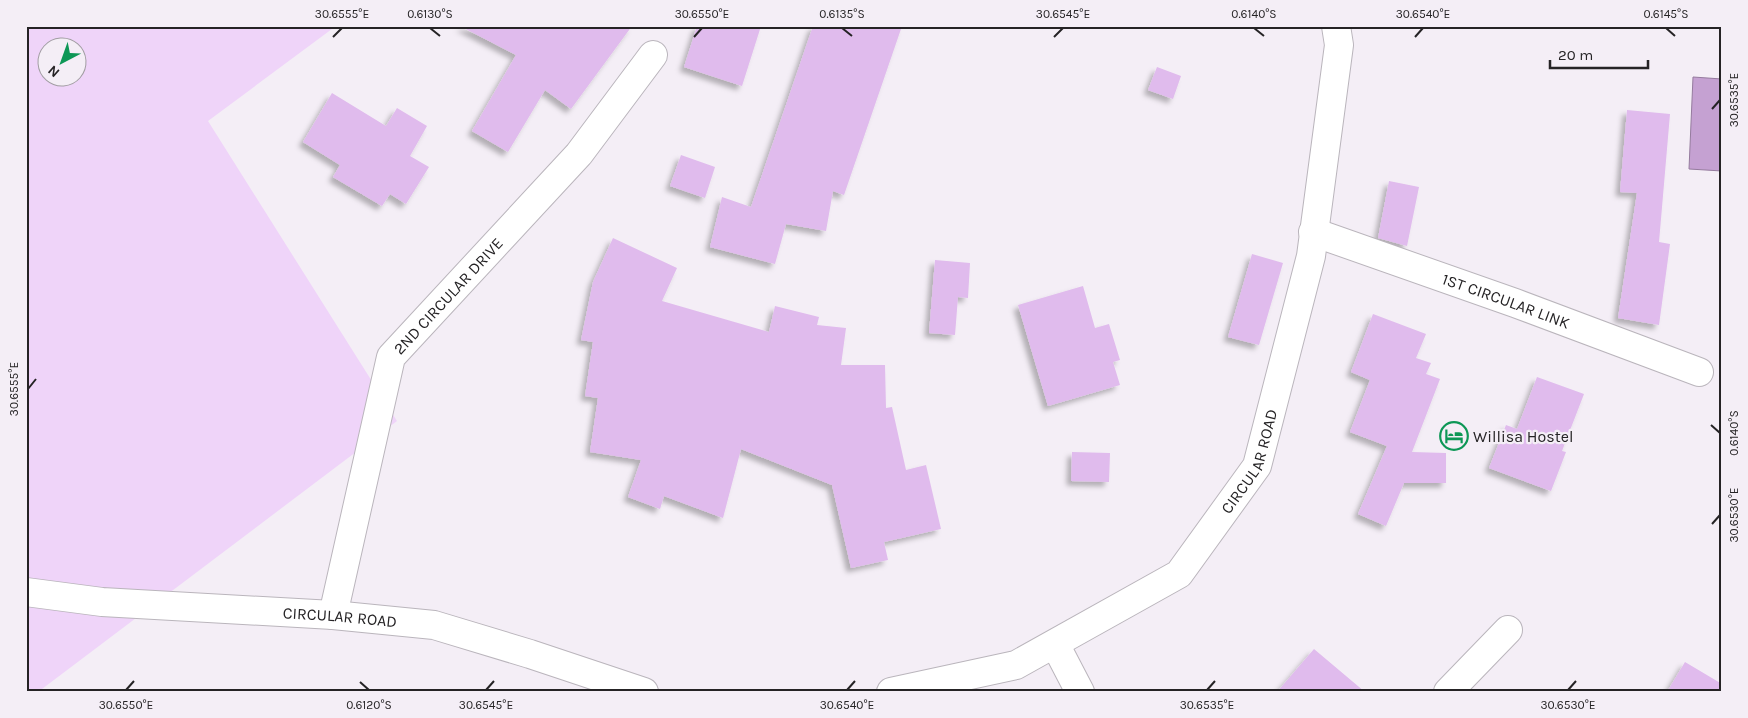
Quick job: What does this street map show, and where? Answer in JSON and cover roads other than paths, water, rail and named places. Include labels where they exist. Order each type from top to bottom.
[{"type":"street","name":"CIRCULAR ROAD","points":[[891,692],[1016,665],[1179,574],[1257,466],[1310,256],[1339,45],[1336,26]]},
{"type":"street","name":"2ND CIRCULAR DRIVE","points":[[333,615],[391,357],[579,154],[653,55]]},
{"type":"street","name":"1ST CIRCULAR LINK","points":[[1313,232],[1515,303],[1698,372]]},
{"type":"street","name":"CIRCULAR ROAD","points":[[26,592],[102,602],[333,615],[434,625],[530,654],[644,692]]},
{"type":"street","points":[[1448,692],[1508,630]]},
{"type":"street","points":[[1055,644],[1080,692]]},
{"type":"place","name":"Willisa Hostel","points":[[1454,436]]}]
